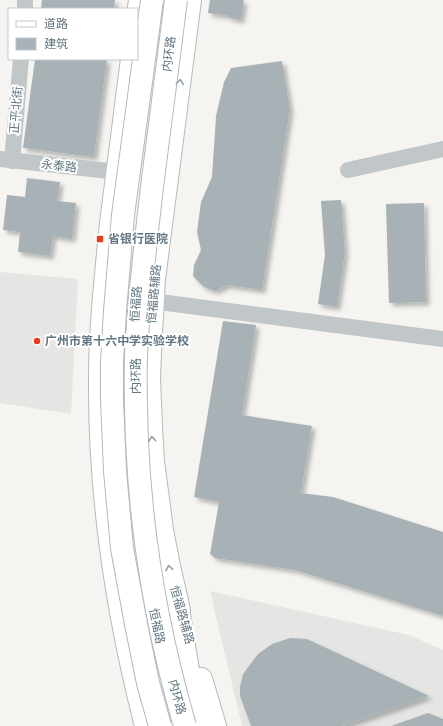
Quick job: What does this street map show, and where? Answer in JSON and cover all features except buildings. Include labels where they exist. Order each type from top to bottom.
[{"type":"main road","points":[[138,15],[140,0]]},
{"type":"main road","name":"恒福路","points":[[153,0],[125,226],[127,298],[133,381],[136,486],[142,543],[166,666],[182,726]]},
{"type":"main road","name":"内环路","points":[[153,0],[123,222],[115,311],[112,362],[112,400],[114,472],[122,548],[148,683],[160,726]]},
{"type":"main road","name":"恒福路","points":[[163,726],[140,634],[123,529],[115,430],[115,331],[140,260],[173,0]]},
{"type":"main road","name":"内环路","points":[[176,0],[140,293],[136,356],[136,413],[139,479],[146,545],[168,665],[185,726]]},
{"type":"main road","name":"恒福路辅路","points":[[146,726],[135,684],[124,631],[115,576],[108,519],[101,428],[100,378],[127,298],[154,279],[190,0]]},
{"type":"main road","name":"恒福路辅路","points":[[132,60],[118,172],[127,298],[149,377],[153,462],[162,530],[177,603],[215,726]]},
{"type":"main road","points":[[147,569],[177,603],[188,670],[203,726]]},
{"type":"street","name":"正平北街","points":[[6,160],[20,60]]},
{"type":"street","points":[[348,170],[443,149]]},
{"type":"street","name":"永泰路","points":[[6,160],[118,172]]},
{"type":"street","points":[[127,298],[443,339]]},
{"type":"shaded area","name":"广州市第十六中学实验学校","points":[[0,272],[78,279],[71,414],[0,403]]},
{"type":"shaded area","points":[[210,591],[409,635],[443,650],[443,726],[242,726]]},
{"type":"place","name":"省银行医院","points":[[100,239]]},
{"type":"place","name":"广州市第十六中学实验学校","points":[[37,341]]}]
